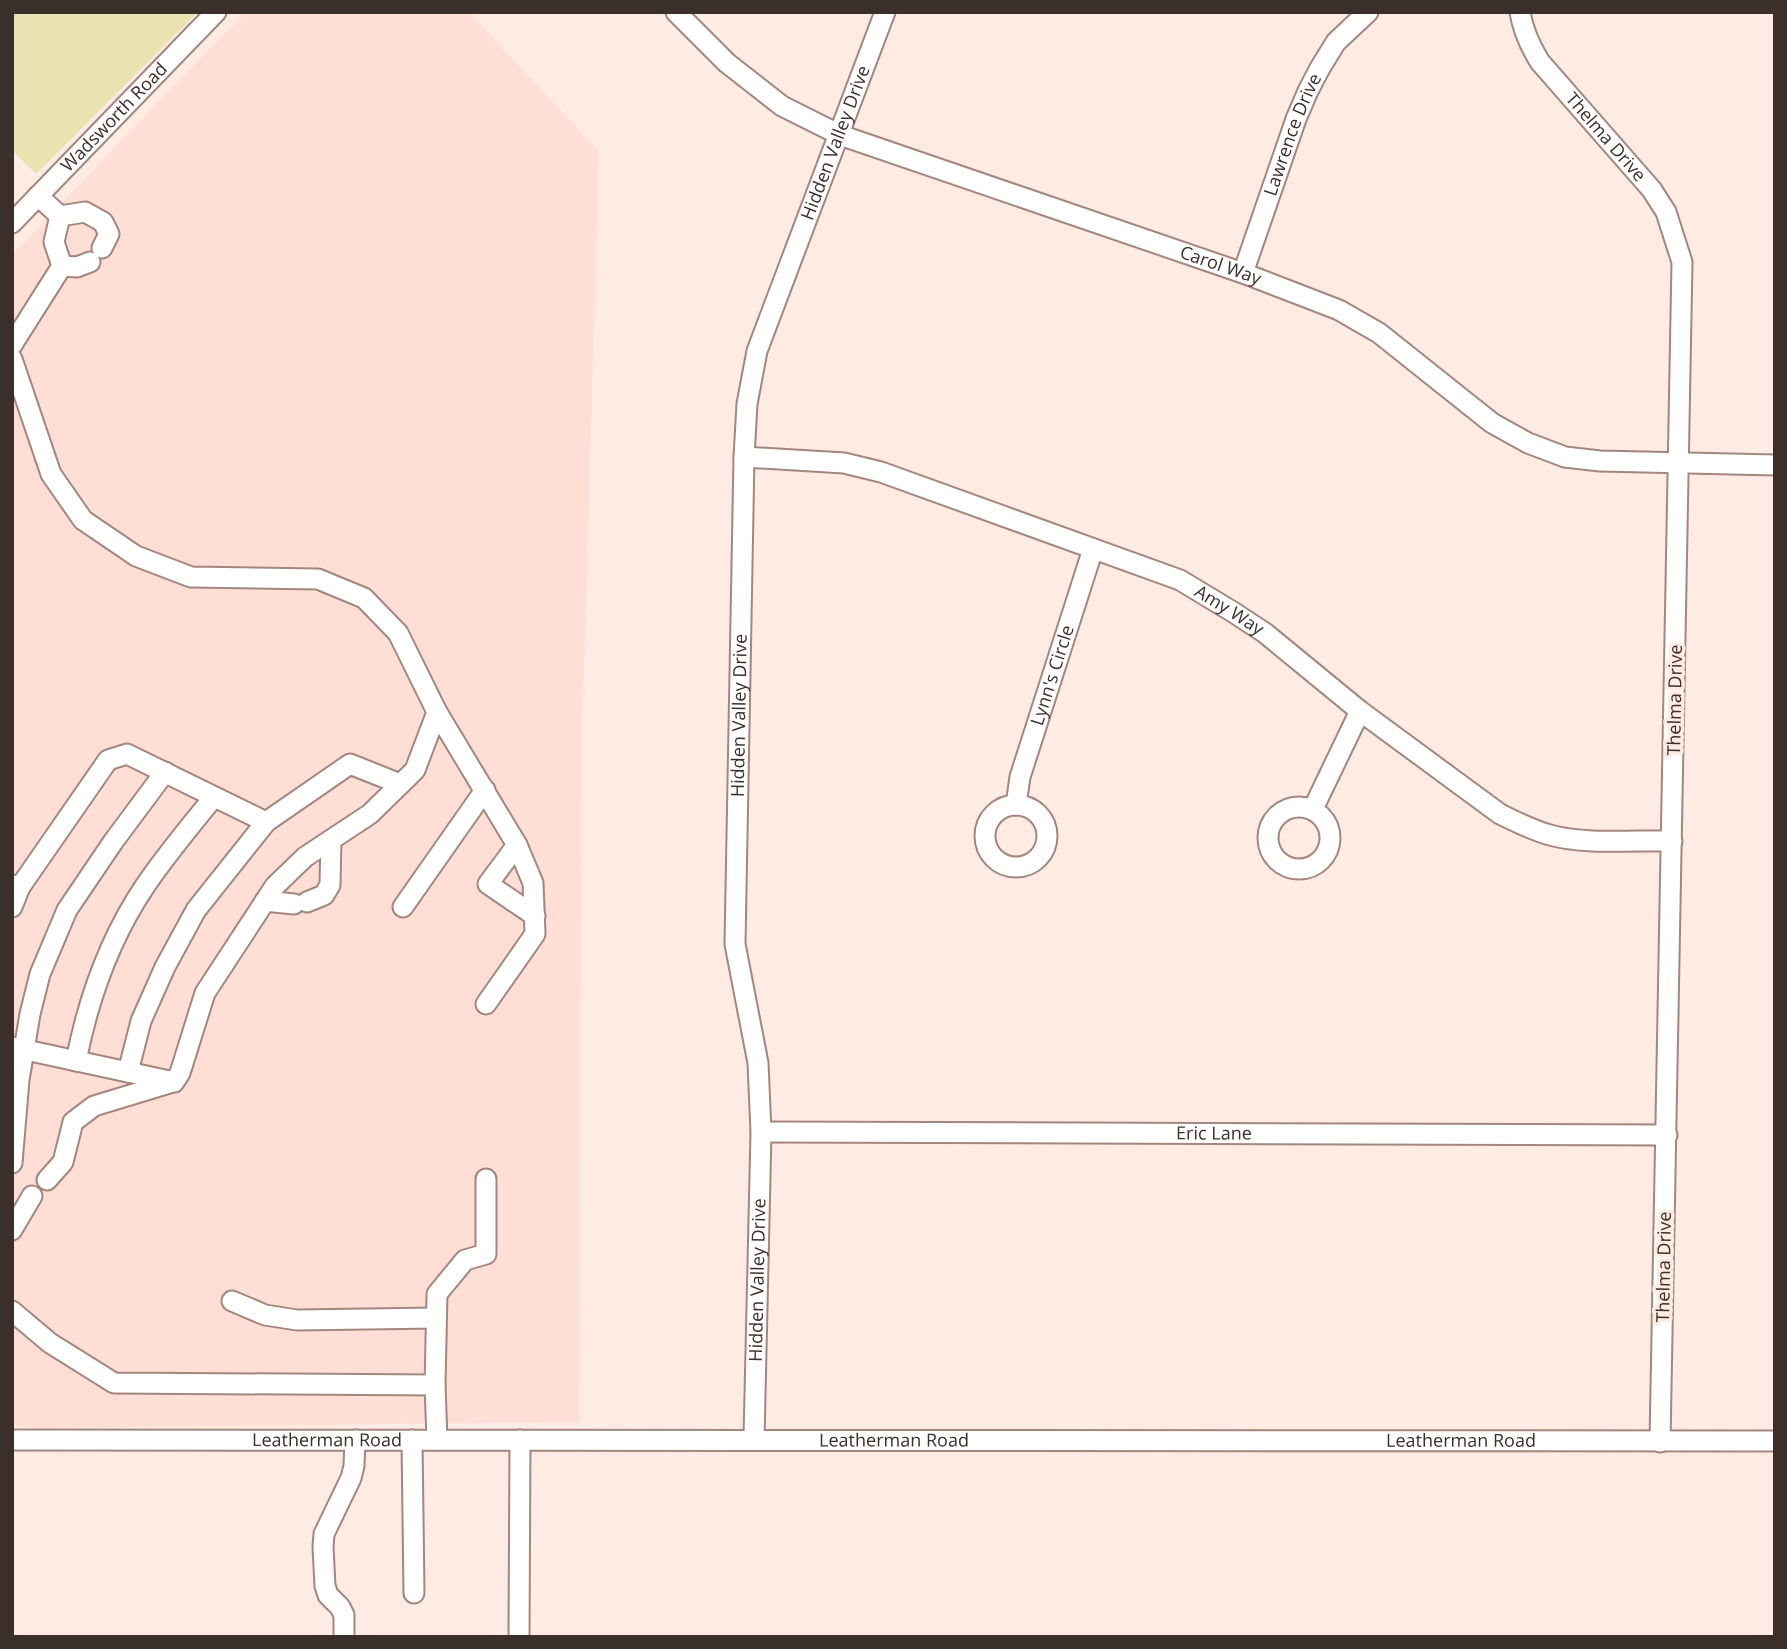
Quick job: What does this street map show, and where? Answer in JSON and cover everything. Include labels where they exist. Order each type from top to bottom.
[{"type":"street","name":"Wadsworth Road","points":[[12,223],[216,12]]},
{"type":"street","name":"Carol Way","points":[[676,12],[727,63],[782,106],[840,135],[1244,272],[1339,310],[1379,333],[1492,423],[1528,443],[1565,457],[1600,461],[1775,465]]},
{"type":"street","name":"Hidden Valley Drive","points":[[754,1439],[761,1132],[758,1063],[735,944],[747,404],[757,351],[885,12]]},
{"type":"street","name":"Lawrence Drive","points":[[1244,272],[1308,91],[1336,42],[1368,12]]},
{"type":"street","name":"Thelma Drive","points":[[1520,12],[1522,26],[1540,62],[1652,190],[1666,212],[1682,262],[1660,1442]]},
{"type":"street","points":[[38,196],[60,216]]},
{"type":"street","points":[[60,216],[86,212],[103,222],[109,234],[96,255],[77,267],[62,266]]},
{"type":"street","points":[[60,216],[54,242],[62,266]]},
{"type":"street","points":[[12,345],[62,266]]},
{"type":"street","points":[[12,359],[51,474],[83,520],[136,555],[191,577],[318,579],[364,598],[398,633],[437,712],[517,845],[533,883],[535,934],[486,1004]]},
{"type":"street","name":"Amy Way","points":[[744,457],[844,463],[881,472],[1180,580],[1265,633],[1360,711],[1500,814],[1552,836],[1576,840],[1672,841]]},
{"type":"street","name":"Lynn's Circle","points":[[1016,805],[1020,777],[1093,549]]},
{"type":"street","points":[[1313,810],[1360,711]]},
{"type":"street","points":[[47,1180],[63,1162],[73,1122],[94,1106],[174,1082],[180,1073],[205,993],[275,886],[305,857],[370,814],[415,770],[437,712]]},
{"type":"street","points":[[12,907],[16,886],[108,760],[127,754],[266,822]]},
{"type":"street","points":[[128,1072],[141,1021],[165,967],[196,910],[266,822],[350,764],[400,785]]},
{"type":"street","points":[[12,1163],[19,1048],[40,974],[67,910],[165,772]]},
{"type":"street","points":[[403,907],[485,790]]},
{"type":"street","points":[[76,1060],[82,1029],[98,978],[143,888],[183,833],[214,797]]},
{"type":"street","points":[[265,901],[301,903],[324,895],[330,885],[331,840]]},
{"type":"street","points":[[517,845],[488,884],[535,916]]},
{"type":"street","points":[[19,1048],[174,1082]]},
{"type":"street","name":"Eric Lane","points":[[761,1132],[1667,1135]]},
{"type":"street","points":[[436,1440],[436,1294],[465,1260],[486,1254],[486,1179]]},
{"type":"street","points":[[14,1227],[32,1196]]},
{"type":"street","points":[[12,1203],[14,1227]]},
{"type":"street","points":[[232,1301],[265,1315],[297,1320],[436,1318]]},
{"type":"street","points":[[12,1311],[50,1343],[114,1383],[435,1385]]},
{"type":"street","name":"Leatherman Road","points":[[12,1440],[1775,1441]]},
{"type":"street","points":[[344,1637],[344,1615],[328,1595],[325,1586],[323,1547],[324,1534],[351,1478],[355,1440]]},
{"type":"street","points":[[412,1440],[414,1593]]},
{"type":"street","points":[[519,1637],[520,1440]]},
{"type":"shaded area","points":[[12,12],[198,12],[36,174],[12,150]]},
{"type":"shaded area","points":[[245,12],[469,12],[599,152],[581,763],[579,1422],[37,1428],[12,1425],[12,606],[15,604],[12,602],[12,255]]}]
